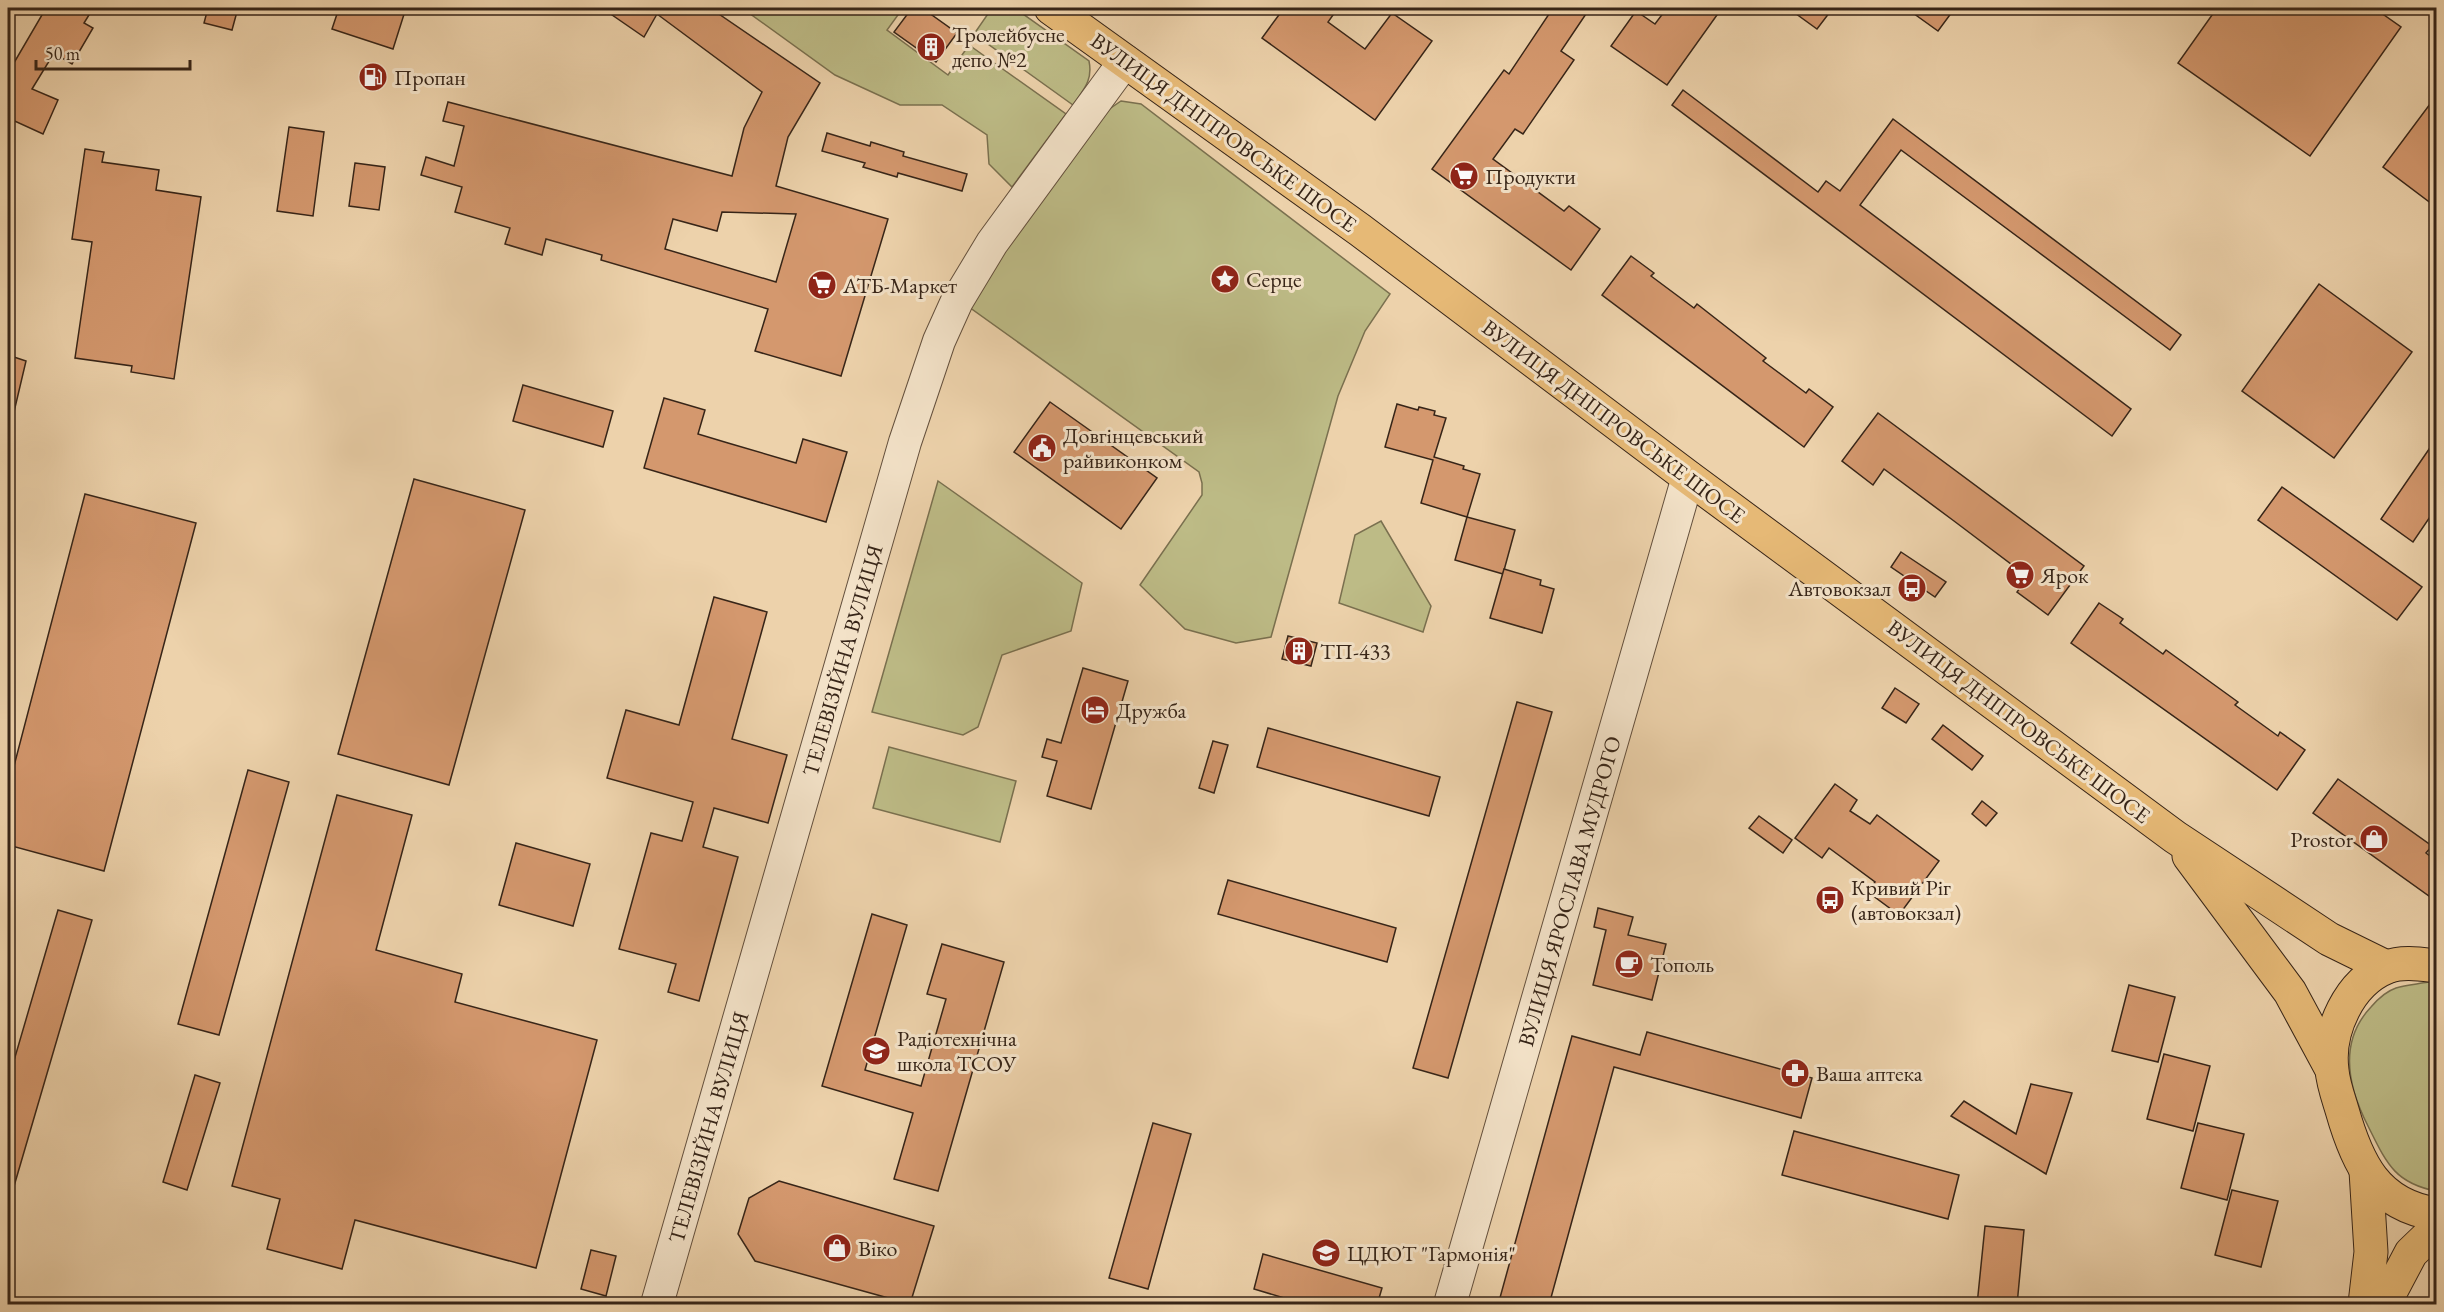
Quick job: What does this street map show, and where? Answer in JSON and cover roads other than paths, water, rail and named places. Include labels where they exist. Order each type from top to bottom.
[{"type":"main road","name":"ВУЛИЦЯ ДНІПРОВСЬКЕ ШОСЕ","points":[[1051,8],[1360,230],[1688,477],[2175,837]]},
{"type":"main road","points":[[2175,837],[2329,939],[2386,967]]},
{"type":"main road","points":[[2175,837],[2290,992],[2331,1068],[2350,1139],[2366,1171],[2396,1200],[2421,1212],[2436,1214]]},
{"type":"main road","points":[[2331,1068],[2334,1029],[2342,1012],[2360,987],[2386,967],[2404,963],[2436,966]]},
{"type":"main road","points":[[2365,1305],[2371,1252],[2366,1171]]},
{"type":"main road","points":[[2384,1305],[2411,1252],[2436,1229]]},
{"type":"street","name":"ТЕЛЕВІЗІЙНА ВУЛИЦЯ","points":[[657,1305],[905,442],[939,341],[957,301],[992,243],[1125,61]]},
{"type":"street","name":"ВУЛИЦЯ ЯРОСЛАВА МУДРОГО","points":[[1450,1305],[1688,477]]},
{"type":"place","name":"Тролейбусне депо №2","points":[[931,47]]},
{"type":"place","name":"Пропан","points":[[373,77]]},
{"type":"place","name":"Продукти","points":[[1464,176]]},
{"type":"place","name":"Серце","points":[[1225,279]]},
{"type":"place","name":"АТБ-Маркет","points":[[822,285]]},
{"type":"place","name":"Довгінцевський райвиконком","points":[[1042,448]]},
{"type":"place","name":"Ярок","points":[[2020,575]]},
{"type":"place","name":"Автовокзал","points":[[1912,588]]},
{"type":"place","name":"ТП-433","points":[[1299,651]]},
{"type":"place","name":"Дружба","points":[[1095,710]]},
{"type":"place","name":"Prostor","points":[[2374,839]]},
{"type":"place","name":"Кривий Ріг (автовокзал)","points":[[1830,900]]},
{"type":"place","name":"Тополь","points":[[1629,964]]},
{"type":"place","name":"Радіотехнічна школа ТСОУ","points":[[876,1051]]},
{"type":"place","name":"Ваша аптека","points":[[1795,1073]]},
{"type":"place","name":"Віко","points":[[837,1248]]},
{"type":"place","name":"ЦДЮТ \"Гармонія\"","points":[[1326,1253]]}]
